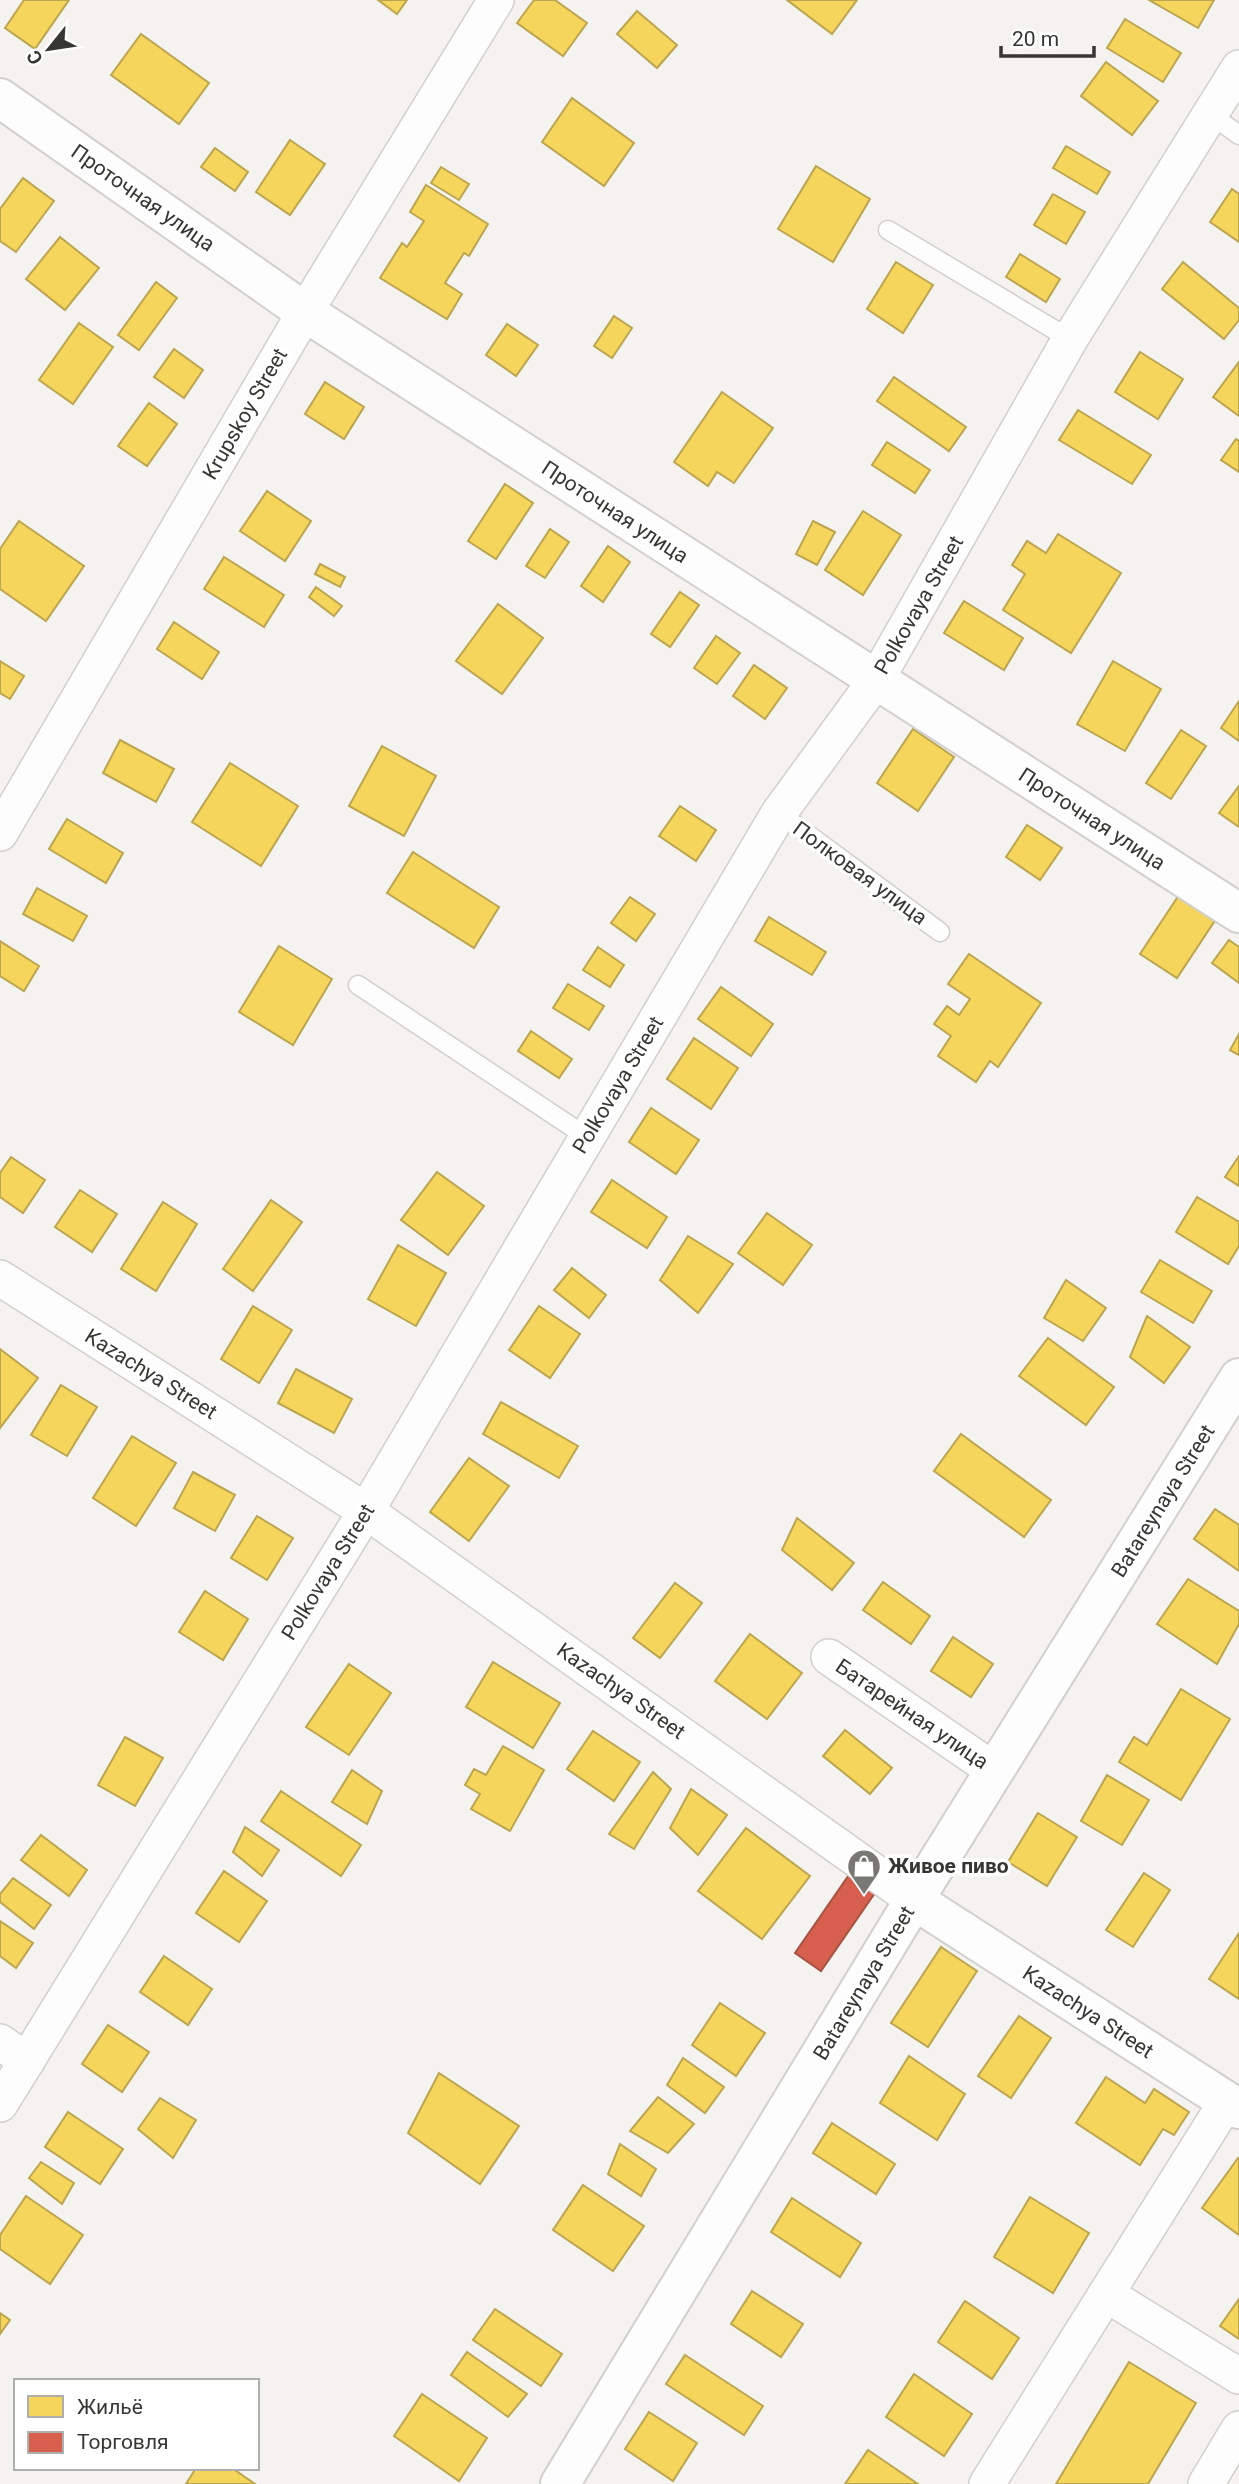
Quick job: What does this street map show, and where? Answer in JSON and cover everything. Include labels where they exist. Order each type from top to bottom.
[{"type":"street","name":"Krupskoy Street","points":[[0,833],[305,312],[496,0]]},
{"type":"street","name":"Polkovaya Street","points":[[0,2104],[13,2052],[366,1511],[779,813],[876,680],[1070,340],[1239,68]]},
{"type":"street","name":"Проточная улица","points":[[0,98],[305,312],[1239,914]]},
{"type":"street","name":"Kazachya Street","points":[[0,1278],[366,1511],[915,1900],[1233,2105]]},
{"type":"street","name":"Batareynaya Street","points":[[560,2484],[915,1900],[1239,1378]]},
{"type":"street","name":"Батарейная улица","points":[[829,1657],[995,1770]]},
{"type":"street","points":[[987,2484],[1106,2294],[1233,2105]]},
{"type":"street","points":[[1106,2294],[1239,2376]]},
{"type":"street","points":[[1206,2484],[1239,2429]]},
{"type":"lane","points":[[1210,114],[1239,135]]},
{"type":"lane","points":[[888,230],[1070,340]]},
{"type":"lane","name":"Полковая улица","points":[[779,813],[940,932]]},
{"type":"lane","points":[[358,985],[587,1137]]},
{"type":"building: Жильё","points":[[24,0],[69,0],[35,49],[5,28]]},
{"type":"building: Жильё","points":[[378,0],[407,0],[397,14]]},
{"type":"building: Жильё","points":[[534,0],[555,0],[587,23],[563,56],[517,23]]},
{"type":"building: Жильё","points":[[787,0],[857,0],[832,34]]},
{"type":"building: Жильё","points":[[1149,0],[1214,0],[1198,28]]},
{"type":"building: Жильё","points":[[637,11],[677,45],[657,68],[617,34]]},
{"type":"building: Жильё","points":[[1125,19],[1181,53],[1163,82],[1107,48]]},
{"type":"building: Жильё","points":[[141,34],[209,83],[179,124],[111,75]]},
{"type":"building: Жильё","points":[[1106,62],[1158,101],[1132,135],[1081,96]]},
{"type":"building: Жильё","points":[[572,98],[634,143],[604,186],[542,142]]},
{"type":"building: Жильё","points":[[290,140],[325,164],[290,215],[256,192]]},
{"type":"building: Жильё","points":[[1066,146],[1110,172],[1097,194],[1053,168]]},
{"type":"building: Жильё","points":[[215,148],[248,172],[235,191],[201,167]]},
{"type":"building: Жильё","points":[[816,166],[870,199],[833,262],[778,229]]},
{"type":"building: Жильё","points":[[441,167],[469,184],[459,200],[431,183]]},
{"type":"building: Жильё","points":[[23,178],[54,201],[16,252],[0,241],[0,209]]},
{"type":"building: Жильё","points":[[426,185],[488,224],[469,256],[464,253],[445,283],[462,294],[447,319],[380,278],[402,243],[407,247],[424,221],[410,212]]},
{"type":"building: Жильё","points":[[1232,189],[1239,194],[1239,242],[1210,222]]},
{"type":"building: Жильё","points":[[1053,194],[1085,212],[1066,244],[1034,225]]},
{"type":"building: Жильё","points":[[60,237],[99,268],[65,310],[26,279]]},
{"type":"building: Жильё","points":[[1020,254],[1060,279],[1046,302],[1006,277]]},
{"type":"building: Жильё","points":[[896,262],[933,285],[903,333],[867,309]]},
{"type":"building: Жильё","points":[[1183,262],[1239,308],[1239,320],[1224,339],[1162,289]]},
{"type":"building: Жильё","points":[[156,282],[177,298],[139,350],[118,335]]},
{"type":"building: Жильё","points":[[614,316],[632,328],[612,358],[594,346]]},
{"type":"building: Жильё","points":[[79,323],[113,347],[73,404],[39,380]]},
{"type":"building: Жильё","points":[[507,324],[538,345],[516,376],[486,355]]},
{"type":"building: Жильё","points":[[174,349],[203,370],[184,398],[154,377]]},
{"type":"building: Жильё","points":[[1140,352],[1183,379],[1158,419],[1115,392]]},
{"type":"building: Жильё","points":[[1239,362],[1239,416],[1213,397]]},
{"type":"building: Жильё","points":[[894,377],[966,427],[949,451],[877,401]]},
{"type":"building: Жильё","points":[[325,382],[364,407],[344,439],[305,414]]},
{"type":"building: Жильё","points":[[722,392],[773,428],[734,483],[717,472],[708,486],[674,462]]},
{"type":"building: Жильё","points":[[149,403],[177,424],[147,466],[118,446]]},
{"type":"building: Жильё","points":[[1078,410],[1151,455],[1132,484],[1059,440]]},
{"type":"building: Жильё","points":[[1236,439],[1239,441],[1239,472],[1221,460]]},
{"type":"building: Жильё","points":[[887,442],[930,470],[915,493],[872,465]]},
{"type":"building: Жильё","points":[[505,484],[533,503],[496,559],[468,541]]},
{"type":"building: Жильё","points":[[267,491],[311,521],[285,561],[240,531]]},
{"type":"building: Жильё","points":[[863,511],[901,535],[863,595],[825,570]]},
{"type":"building: Жильё","points":[[19,521],[84,566],[46,621],[0,589],[0,549]]},
{"type":"building: Жильё","points":[[813,521],[835,532],[817,565],[796,554]]},
{"type":"building: Жильё","points":[[550,529],[569,542],[545,578],[526,566]]},
{"type":"building: Жильё","points":[[1058,534],[1121,573],[1071,653],[1003,610],[1025,574],[1012,565],[1027,541],[1046,553]]},
{"type":"building: Жильё","points":[[608,546],[630,562],[603,602],[581,586]]},
{"type":"building: Жильё","points":[[224,557],[284,595],[264,627],[204,589]]},
{"type":"building: Жильё","points":[[320,564],[345,577],[340,587],[315,574]]},
{"type":"building: Жильё","points":[[316,587],[342,606],[334,616],[309,597]]},
{"type":"building: Жильё","points":[[680,592],[699,605],[670,647],[651,634]]},
{"type":"building: Жильё","points":[[964,601],[1023,638],[1004,670],[944,633]]},
{"type":"building: Жильё","points":[[498,604],[543,638],[502,694],[456,661]]},
{"type":"building: Жильё","points":[[174,622],[219,652],[202,679],[157,649]]},
{"type":"building: Жильё","points":[[716,636],[740,653],[717,684],[694,668]]},
{"type":"building: Жильё","points":[[0,661],[24,676],[10,699],[0,693]]},
{"type":"building: Жильё","points":[[1113,661],[1161,689],[1125,751],[1077,724]]},
{"type":"building: Жильё","points":[[754,665],[787,688],[765,719],[733,696]]},
{"type":"building: Жильё","points":[[1239,701],[1239,741],[1221,728]]},
{"type":"building: Жильё","points":[[913,729],[954,757],[918,811],[877,783]]},
{"type":"building: Жильё","points":[[1181,730],[1206,746],[1171,799],[1146,783]]},
{"type":"building: Жильё","points":[[120,740],[174,769],[156,802],[103,773]]},
{"type":"building: Жильё","points":[[382,746],[436,776],[404,836],[349,806]]},
{"type":"building: Жильё","points":[[230,763],[298,806],[261,866],[192,822]]},
{"type":"building: Жильё","points":[[1239,786],[1239,827],[1219,813]]},
{"type":"building: Жильё","points":[[680,806],[716,830],[696,861],[659,836]]},
{"type":"building: Жильё","points":[[67,819],[123,853],[106,883],[49,849]]},
{"type":"building: Жильё","points":[[1027,825],[1062,848],[1040,880],[1006,857]]},
{"type":"building: Жильё","points":[[413,852],[499,907],[474,948],[387,893]]},
{"type":"building: Жильё","points":[[37,888],[87,916],[73,941],[23,914]]},
{"type":"building: Жильё","points":[[1181,892],[1218,916],[1177,978],[1140,954]]},
{"type":"building: Жильё","points":[[630,897],[655,914],[636,941],[611,923]]},
{"type":"building: Жильё","points":[[769,917],[826,952],[812,975],[755,941]]},
{"type":"building: Жильё","points":[[1229,940],[1239,947],[1239,983],[1212,963]]},
{"type":"building: Жильё","points":[[0,941],[39,966],[24,991],[0,976]]},
{"type":"building: Жильё","points":[[279,946],[332,979],[293,1045],[239,1012]]},
{"type":"building: Жильё","points":[[598,947],[624,965],[610,987],[583,970]]},
{"type":"building: Жильё","points":[[969,954],[1041,1003],[998,1067],[990,1061],[976,1082],[938,1056],[951,1036],[934,1024],[947,1006],[959,1015],[970,999],[948,984]]},
{"type":"building: Жильё","points":[[568,984],[604,1006],[589,1030],[553,1008]]},
{"type":"building: Жильё","points":[[721,987],[773,1024],[751,1056],[698,1019]]},
{"type":"building: Жильё","points":[[531,1031],[572,1059],[559,1078],[518,1051]]},
{"type":"building: Жильё","points":[[1239,1034],[1239,1055],[1230,1050]]},
{"type":"building: Жильё","points":[[694,1038],[738,1068],[711,1109],[667,1079]]},
{"type":"building: Жильё","points":[[651,1108],[699,1140],[676,1174],[629,1142]]},
{"type":"building: Жильё","points":[[1239,1156],[1239,1186],[1225,1177]]},
{"type":"building: Жильё","points":[[11,1157],[45,1180],[23,1213],[0,1197],[0,1173]]},
{"type":"building: Жильё","points":[[437,1172],[484,1206],[448,1255],[401,1220]]},
{"type":"building: Жильё","points":[[612,1180],[667,1217],[647,1248],[591,1212]]},
{"type":"building: Жильё","points":[[80,1190],[117,1214],[92,1252],[55,1227]]},
{"type":"building: Жильё","points":[[1197,1197],[1239,1222],[1239,1246],[1228,1264],[1176,1232]]},
{"type":"building: Жильё","points":[[271,1200],[302,1222],[253,1291],[223,1269]]},
{"type":"building: Жильё","points":[[163,1202],[197,1224],[156,1291],[121,1269]]},
{"type":"building: Жильё","points":[[767,1213],[812,1245],[783,1285],[738,1253]]},
{"type":"building: Жильё","points":[[688,1236],[733,1264],[698,1313],[660,1280]]},
{"type":"building: Жильё","points":[[398,1245],[446,1273],[416,1326],[368,1299]]},
{"type":"building: Жильё","points":[[1160,1260],[1212,1291],[1193,1323],[1141,1292]]},
{"type":"building: Жильё","points":[[572,1268],[606,1295],[589,1318],[554,1290]]},
{"type":"building: Жильё","points":[[1066,1280],[1106,1308],[1083,1341],[1044,1318]]},
{"type":"building: Жильё","points":[[253,1306],[292,1330],[259,1383],[221,1359]]},
{"type":"building: Жильё","points":[[539,1306],[580,1334],[550,1378],[509,1350]]},
{"type":"building: Жильё","points":[[1147,1316],[1190,1347],[1164,1383],[1130,1357]]},
{"type":"building: Жильё","points":[[1048,1338],[1114,1387],[1086,1425],[1019,1376]]},
{"type":"building: Жильё","points":[[0,1349],[38,1378],[0,1428]]},
{"type":"building: Жильё","points":[[296,1369],[352,1399],[334,1433],[278,1403]]},
{"type":"building: Жильё","points":[[61,1385],[97,1407],[67,1456],[31,1435]]},
{"type":"building: Жильё","points":[[501,1402],[578,1446],[559,1478],[483,1434]]},
{"type":"building: Жильё","points":[[961,1434],[1051,1500],[1024,1537],[934,1471]]},
{"type":"building: Жильё","points":[[132,1436],[176,1463],[136,1526],[93,1498]]},
{"type":"building: Жильё","points":[[469,1458],[509,1486],[469,1541],[430,1512]]},
{"type":"building: Жильё","points":[[193,1472],[235,1495],[215,1531],[174,1508]]},
{"type":"building: Жильё","points":[[1215,1509],[1239,1525],[1239,1571],[1194,1539]]},
{"type":"building: Жильё","points":[[257,1516],[293,1538],[267,1580],[231,1558]]},
{"type":"building: Жильё","points":[[797,1518],[854,1563],[832,1590],[782,1550]]},
{"type":"building: Жильё","points":[[1188,1579],[1239,1611],[1239,1624],[1217,1664],[1157,1624]]},
{"type":"building: Жильё","points":[[883,1582],[930,1616],[911,1644],[863,1610]]},
{"type":"building: Жильё","points":[[675,1583],[702,1603],[660,1658],[633,1638]]},
{"type":"building: Жильё","points":[[205,1591],[248,1619],[223,1660],[179,1632]]},
{"type":"building: Жильё","points":[[750,1634],[802,1673],[767,1719],[715,1681]]},
{"type":"building: Жильё","points":[[953,1637],[993,1664],[971,1697],[931,1671]]},
{"type":"building: Жильё","points":[[493,1662],[560,1703],[533,1748],[466,1707]]},
{"type":"building: Жильё","points":[[349,1664],[391,1693],[349,1755],[306,1727]]},
{"type":"building: Жильё","points":[[1181,1689],[1230,1719],[1181,1800],[1119,1762],[1134,1737],[1147,1745]]},
{"type":"building: Жильё","points":[[845,1730],[892,1768],[870,1794],[823,1756]]},
{"type":"building: Жильё","points":[[593,1731],[640,1762],[614,1801],[567,1769]]},
{"type":"building: Жильё","points":[[125,1737],[163,1758],[135,1806],[98,1785]]},
{"type":"building: Жильё","points":[[503,1746],[544,1770],[510,1831],[471,1809],[480,1794],[465,1785],[474,1769],[486,1775]]},
{"type":"building: Жильё","points":[[352,1770],[382,1791],[367,1824],[332,1802]]},
{"type":"building: Жильё","points":[[653,1772],[671,1789],[634,1849],[609,1834]]},
{"type":"building: Жильё","points":[[1107,1775],[1149,1800],[1122,1845],[1081,1821]]},
{"type":"building: Жильё","points":[[691,1789],[727,1815],[698,1855],[670,1828]]},
{"type":"building: Жильё","points":[[281,1791],[361,1845],[341,1876],[261,1821]]},
{"type":"building: Жильё","points":[[1038,1813],[1077,1837],[1047,1886],[1008,1862]]},
{"type":"building: Жильё","points":[[245,1827],[279,1850],[262,1876],[233,1852]]},
{"type":"building: Жильё","points":[[746,1828],[810,1876],[762,1939],[698,1891]]},
{"type":"building: Жильё","points":[[41,1835],[87,1870],[69,1896],[21,1860]]},
{"type":"building: Жильё","points":[[224,1871],[267,1901],[239,1942],[196,1913]]},
{"type":"building: Жильё","points":[[1144,1873],[1170,1890],[1133,1947],[1106,1930]]},
{"type":"building: Жильё","points":[[13,1878],[51,1905],[34,1929],[0,1902],[0,1894]]},
{"type":"building: Жильё","points":[[0,1921],[33,1943],[16,1968],[0,1956]]},
{"type":"building: Жильё","points":[[1239,1933],[1239,1999],[1209,1979]]},
{"type":"building: Жильё","points":[[941,1947],[977,1971],[928,2047],[891,2023]]},
{"type":"building: Жильё","points":[[164,1956],[212,1989],[188,2025],[140,1992]]},
{"type":"building: Жильё","points":[[720,2003],[765,2033],[736,2076],[692,2045]]},
{"type":"building: Жильё","points":[[1019,2016],[1051,2038],[1011,2098],[978,2076]]},
{"type":"building: Жильё","points":[[108,2025],[149,2052],[122,2092],[82,2064]]},
{"type":"building: Жильё","points":[[909,2056],[965,2094],[937,2140],[880,2103]]},
{"type":"building: Жильё","points":[[683,2058],[724,2087],[705,2113],[667,2085]]},
{"type":"building: Жильё","points":[[439,2073],[519,2126],[480,2184],[408,2133]]},
{"type":"building: Жильё","points":[[1106,2077],[1145,2103],[1154,2089],[1189,2112],[1174,2135],[1163,2129],[1140,2165],[1076,2123]]},
{"type":"building: Жильё","points":[[658,2097],[694,2124],[668,2153],[630,2131]]},
{"type":"building: Жильё","points":[[160,2098],[196,2120],[173,2158],[138,2129]]},
{"type":"building: Жильё","points":[[68,2112],[123,2149],[100,2184],[45,2147]]},
{"type":"building: Жильё","points":[[832,2123],[895,2164],[876,2194],[813,2153]]},
{"type":"building: Жильё","points":[[620,2144],[656,2169],[641,2196],[608,2174]]},
{"type":"building: Жильё","points":[[1239,2159],[1239,2235],[1202,2208]]},
{"type":"building: Жильё","points":[[41,2162],[74,2183],[62,2204],[29,2178]]},
{"type":"building: Жильё","points":[[583,2185],[644,2226],[613,2271],[553,2230]]},
{"type":"building: Жильё","points":[[26,2196],[83,2235],[50,2284],[0,2249],[0,2235]]},
{"type":"building: Жильё","points":[[1030,2197],[1089,2233],[1053,2293],[994,2257]]},
{"type":"building: Жильё","points":[[792,2198],[861,2243],[840,2277],[771,2232]]},
{"type":"building: Жильё","points":[[752,2291],[803,2324],[781,2357],[731,2324]]},
{"type":"building: Жильё","points":[[1239,2299],[1239,2339],[1220,2326]]},
{"type":"building: Жильё","points":[[965,2301],[1019,2338],[992,2379],[938,2342]]},
{"type":"building: Жильё","points":[[495,2309],[562,2354],[541,2386],[473,2340]]},
{"type":"building: Жильё","points":[[0,2313],[10,2320],[0,2334]]},
{"type":"building: Жильё","points":[[467,2352],[527,2394],[508,2417],[451,2375]]},
{"type":"building: Жильё","points":[[685,2355],[763,2406],[744,2435],[666,2384]]},
{"type":"building: Жильё","points":[[1129,2362],[1196,2403],[1148,2484],[1056,2484]]},
{"type":"building: Жильё","points":[[914,2374],[972,2414],[944,2456],[886,2417]]},
{"type":"building: Жильё","points":[[422,2394],[487,2438],[459,2481],[394,2436]]},
{"type":"building: Жильё","points":[[649,2412],[697,2443],[673,2481],[625,2449]]},
{"type":"building: Жильё","points":[[868,2450],[918,2484],[845,2484]]},
{"type":"building: Жильё","points":[[195,2470],[235,2470],[255,2484],[186,2484]]},
{"type":"building: Торговля","points":[[851,1872],[877,1890],[821,1971],[795,1953]]},
{"type":"place","name":"Живое пиво","points":[[864,1896]]}]
